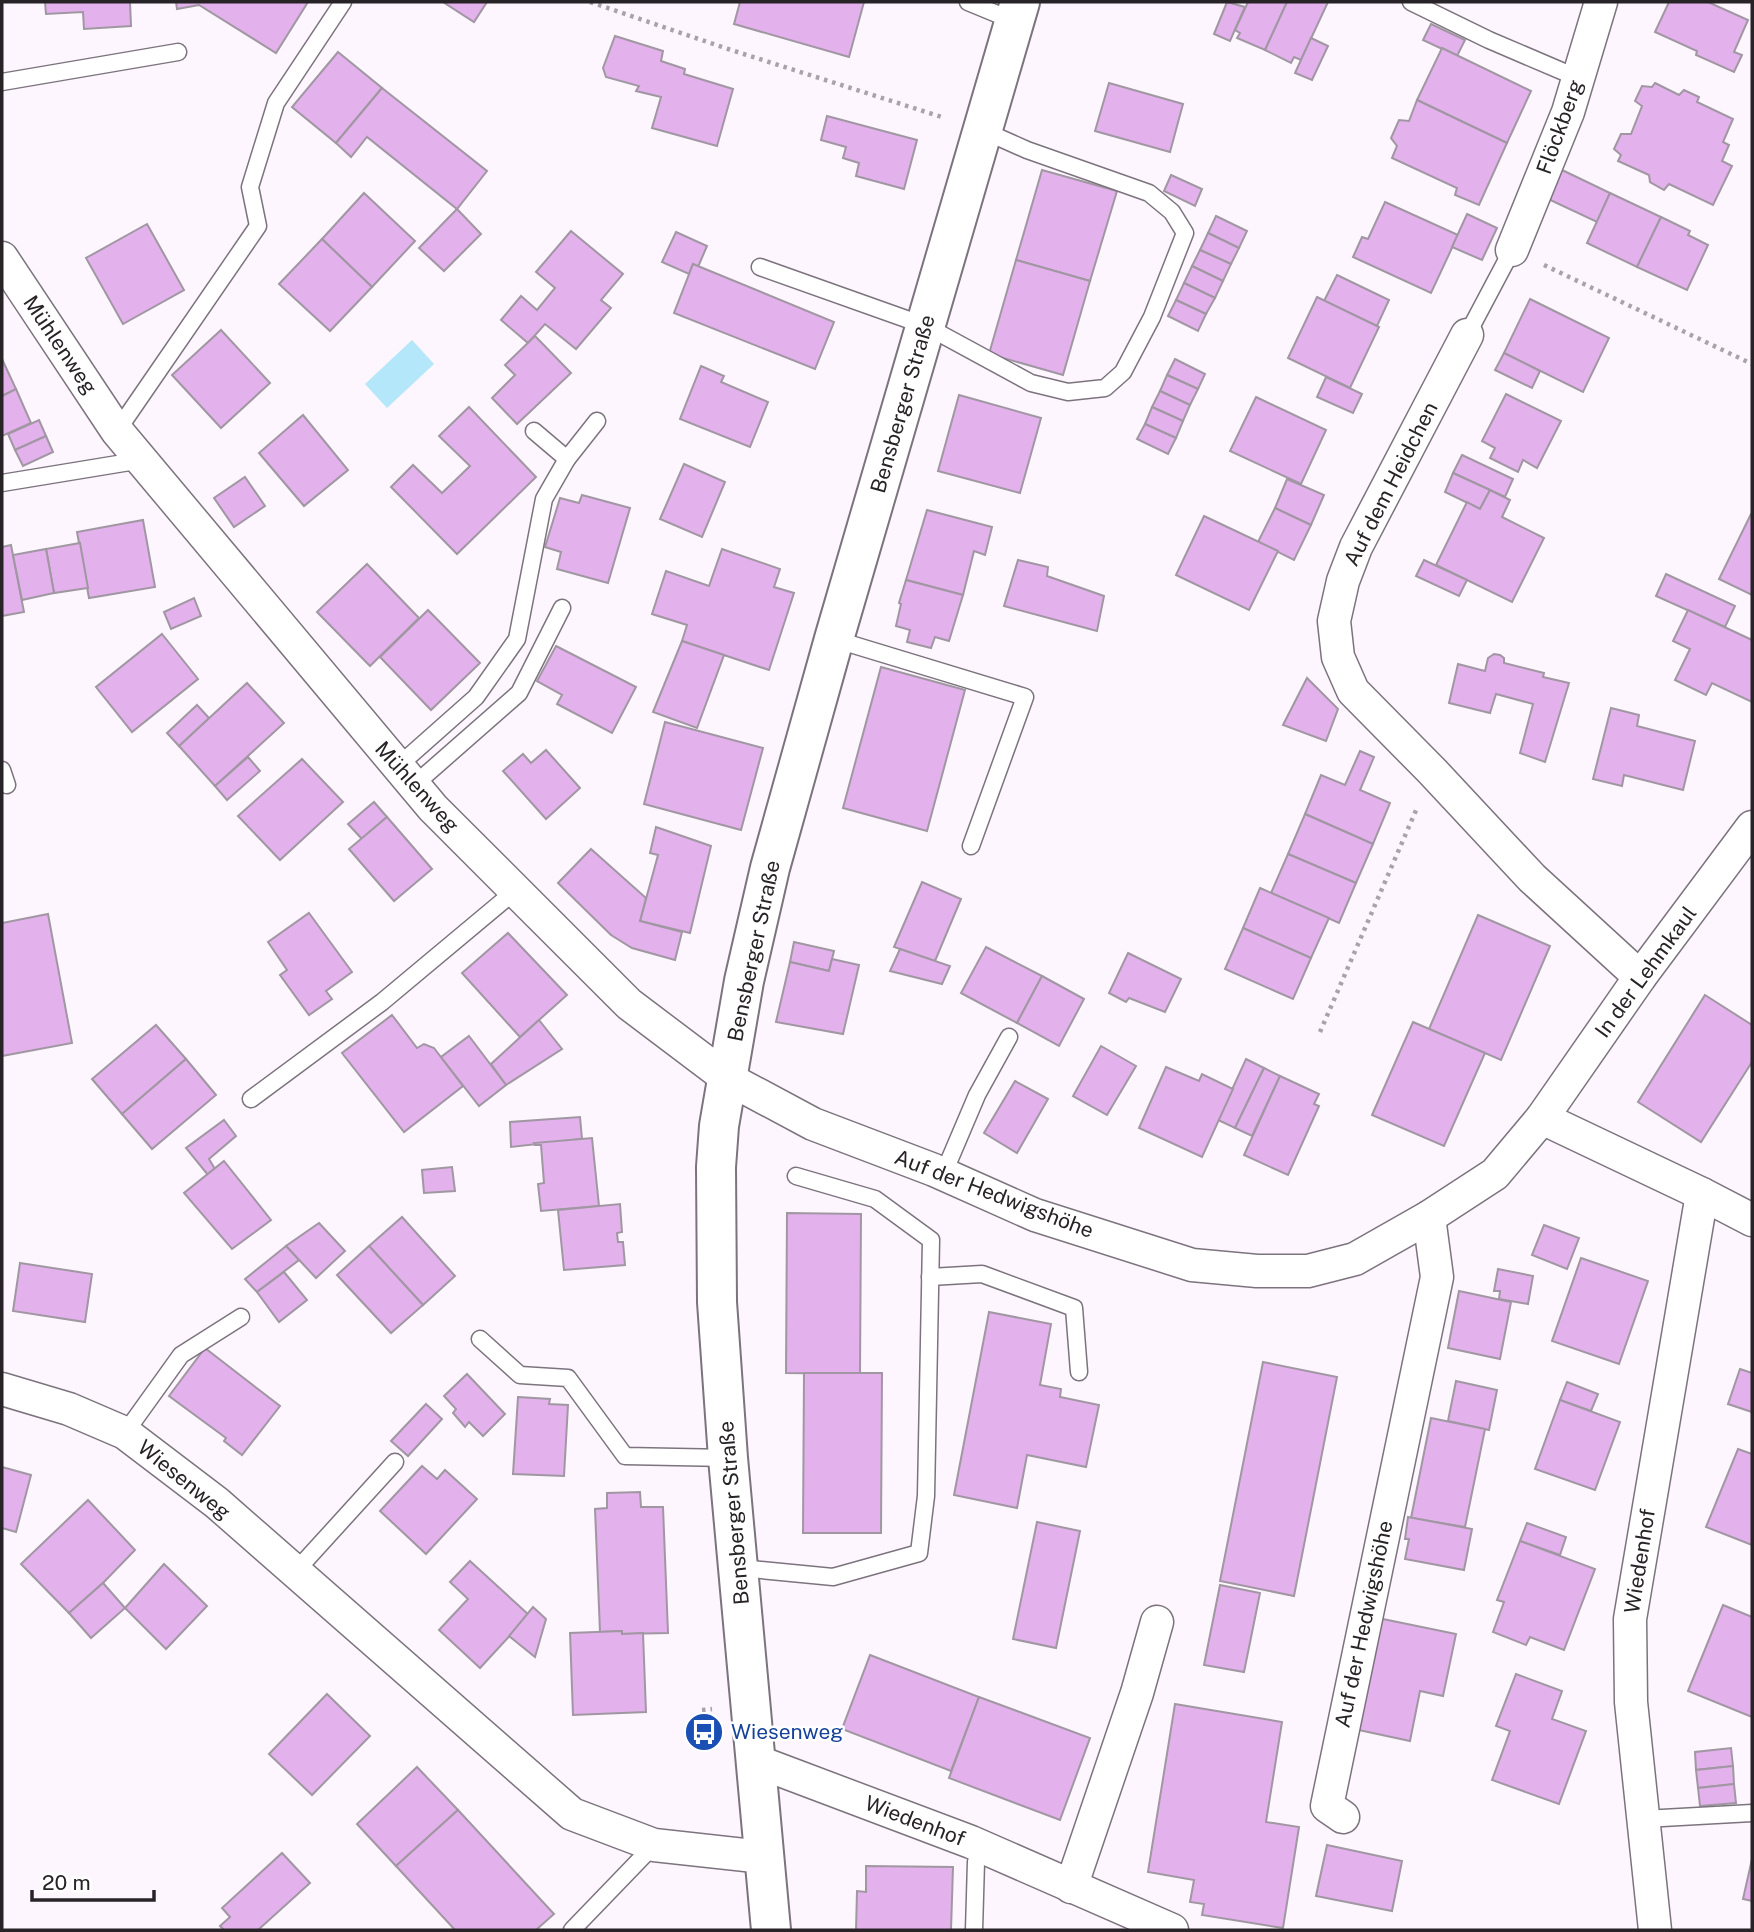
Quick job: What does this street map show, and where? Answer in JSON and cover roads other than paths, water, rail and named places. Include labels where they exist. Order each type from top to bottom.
[{"type":"main road","name":"Bensberger Straße","points":[[771,1930],[728,1458],[717,1302],[716,1167],[719,1126],[744,981],[770,868],[1017,12]]},
{"type":"street","name":"Flöckberg","points":[[1513,250],[1568,112],[1601,2]]},
{"type":"street","name":"Mühlenweg","points":[[2,258],[117,431],[405,776],[515,891],[629,1004],[727,1078]]},
{"type":"street","name":"Auf dem Heidchen","points":[[1467,335],[1356,547],[1343,581],[1334,621],[1338,657],[1353,691],[1532,878],[1640,977]]},
{"type":"street","name":"In der Lehmkaul","points":[[1542,1118],[1640,977],[1752,827]]},
{"type":"street","name":"Auf der Hedwigshöhe","points":[[727,1078],[813,1124],[943,1175],[1035,1215],[1192,1265],[1257,1271],[1308,1271],[1354,1259],[1429,1217],[1495,1174],[1542,1118]]},
{"type":"street","points":[[1542,1118],[1752,1220]]},
{"type":"street","name":"Wiedenhof","points":[[1656,1930],[1631,1702],[1630,1619],[1702,1194]]},
{"type":"street","name":"Auf der Hedwigshöhe","points":[[1343,1817],[1327,1807],[1437,1277],[1429,1217]]},
{"type":"street","name":"Wiesenweg","points":[[2,1389],[69,1409],[125,1433],[217,1503],[572,1814],[654,1845],[764,1857]]},
{"type":"street","points":[[1070,1887],[1137,1693],[1157,1622]]},
{"type":"street","name":"Wiedenhof","points":[[757,1761],[982,1847],[1172,1930]]},
{"type":"lane","points":[[117,431],[258,226],[250,187],[276,103],[344,2]]},
{"type":"lane","points":[[968,2],[1017,12]]},
{"type":"lane","points":[[1411,2],[1489,40],[1578,78]]},
{"type":"lane","points":[[2,82],[178,52]]},
{"type":"lane","points":[[760,267],[926,326],[1031,383],[1068,392],[1105,388],[1123,372],[1146,328],[1185,233],[1172,212],[1149,193],[1027,150],[982,130]]},
{"type":"lane","points":[[1467,335],[1513,250]]},
{"type":"lane","points":[[405,776],[477,697],[517,639],[544,499],[567,459],[597,421]]},
{"type":"lane","points":[[534,431],[567,459]]},
{"type":"lane","points":[[2,483],[142,460]]},
{"type":"lane","points":[[405,776],[519,693],[562,608]]},
{"type":"lane","points":[[834,639],[1025,696],[971,846]]},
{"type":"lane","points":[[251,1099],[382,1002],[515,891]]},
{"type":"lane","points":[[943,1175],[977,1094],[1009,1037]]},
{"type":"lane","points":[[740,1568],[833,1577],[919,1553],[926,1496],[931,1240],[875,1199],[796,1176]]},
{"type":"lane","points":[[930,1277],[982,1274],[1074,1308],[1079,1372]]},
{"type":"lane","points":[[125,1433],[181,1355],[241,1317]]},
{"type":"lane","points":[[480,1339],[520,1375],[568,1378],[625,1456],[728,1458]]},
{"type":"lane","points":[[294,1573],[395,1462]]},
{"type":"lane","points":[[1644,1819],[1752,1813]]},
{"type":"lane","points":[[572,1930],[654,1845]]},
{"type":"lane","points":[[974,1930],[976,1862],[982,1847]]},
{"type":"water","points":[[412,340],[434,364],[387,408],[365,384]]},
{"type":"place","name":"Wiesenweg","points":[[704,1732]]}]
